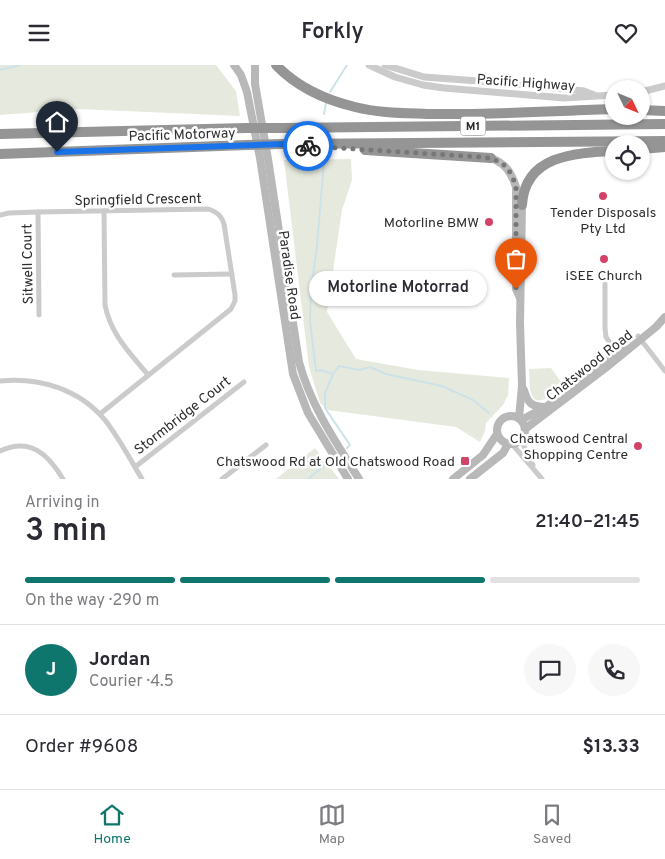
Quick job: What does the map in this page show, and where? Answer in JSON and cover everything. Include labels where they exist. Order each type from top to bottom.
[{"type":"highway","points":[[276,65],[299,85],[324,97],[356,108],[383,112],[464,115],[605,109]]},
{"type":"highway","points":[[287,65],[292,74],[308,89]]},
{"type":"highway","points":[[650,110],[665,111]]},
{"type":"highway","name":"Pacific Motorway","points":[[0,134],[247,128],[665,124]]},
{"type":"highway","name":"Pacific Motorway","points":[[0,154],[283,144],[665,141]]},
{"type":"highway","points":[[283,144],[491,158]]},
{"type":"highway","points":[[650,148],[665,147]]},
{"type":"highway","points":[[522,205],[522,193],[528,182],[547,163],[559,157],[574,154],[605,152]]},
{"type":"main road","name":"Paradise Road","points":[[234,65],[241,75],[247,91],[260,158],[293,374],[308,413],[348,479]]},
{"type":"main road","name":"Paradise Road","points":[[255,65],[254,84],[270,167],[299,362],[304,383],[322,422],[359,479]]},
{"type":"main road","points":[[491,158],[507,167],[512,174],[516,187],[516,289],[520,299]]},
{"type":"main road","points":[[520,419],[510,416],[505,417],[499,422],[496,429],[501,441],[510,444],[521,441],[525,429],[520,419],[522,386],[520,299],[522,205]]},
{"type":"main road","name":"Chatswood Road","points":[[525,429],[554,408],[665,317]]},
{"type":"main road","name":"Chatswood Road","points":[[520,419],[546,407],[639,338]]},
{"type":"main road","points":[[522,386],[527,402],[530,405],[546,407]]},
{"type":"main road","points":[[510,416],[522,386]]},
{"type":"main road","points":[[453,479],[482,455],[497,434]]},
{"type":"main road","points":[[470,479],[503,453],[510,444]]},
{"type":"street","name":"Pacific Highway","points":[[369,65],[395,77],[444,88],[557,98],[582,98],[605,95]]},
{"type":"street","name":"Pacific Highway","points":[[385,65],[424,77],[584,91],[594,95]]},
{"type":"street","points":[[650,90],[665,86]]},
{"type":"street","name":"Springfield Crescent","points":[[0,215],[38,211],[208,209],[222,217],[235,295],[235,301],[231,309],[100,414]]},
{"type":"street","name":"Sitwell Court","points":[[38,211],[40,315]]},
{"type":"street","points":[[104,211],[105,305],[108,319],[112,330],[148,375]]},
{"type":"street","points":[[174,275],[232,274]]},
{"type":"street","points":[[605,274],[606,337],[617,353]]},
{"type":"street","points":[[639,338],[665,371]]},
{"type":"street","points":[[0,381],[19,380],[53,385],[77,397],[100,414],[142,479]]},
{"type":"street","name":"Stormbridge Court","points":[[135,467],[244,382]]},
{"type":"street","points":[[521,441],[540,477]]},
{"type":"street","points":[[510,444],[540,477]]},
{"type":"street","points":[[222,479],[266,445]]},
{"type":"street","points":[[0,451],[8,447],[18,446],[39,451],[48,458],[63,479]]},
{"type":"shaded area","points":[[0,65],[216,65],[236,91],[240,116],[78,109],[0,115]]},
{"type":"shaded area","points":[[351,159],[352,180],[342,210],[327,312],[356,359],[418,370],[509,378],[508,395],[503,405],[486,423],[480,442],[456,427],[328,410],[320,403],[309,367],[284,160]]},
{"type":"shaded area","points":[[551,368],[564,386],[545,399],[537,400],[530,389],[529,369]]},
{"type":"shaded area","points":[[315,448],[339,479],[276,479]]},
{"type":"waterway","points":[[0,70],[20,65]]},
{"type":"waterway","points":[[330,92],[347,65]]},
{"type":"waterway","points":[[324,114],[326,103]]},
{"type":"waterway","points":[[324,162],[317,246],[311,290],[310,321],[316,371],[321,370],[333,374],[339,366],[360,370],[370,367],[386,374],[442,386],[473,400],[489,413]]},
{"type":"waterway","points":[[333,374],[325,393],[325,408],[350,445],[347,448]]},
{"type":"waterway","points":[[308,479],[327,463]]},
{"type":"way so far","points":[[308,146],[481,157],[491,158],[500,162],[512,174],[516,187],[516,289]]},
{"type":"place","name":"Tender Disposals Pty Ltd","points":[[603,196]]},
{"type":"place","name":"Motorline BMW","points":[[489,222]]},
{"type":"place","name":"iSEE Church","points":[[604,259]]},
{"type":"place","name":"Motorline Motorrad","points":[[516,289]]},
{"type":"place","name":"Chatswood Central Shopping Centre","points":[[638,446]]},
{"type":"place","name":"Chatswood Rd at Old Chatswood Road","points":[[465,461]]},
{"type":"route","points":[[57,152],[283,144],[308,146]]}]
